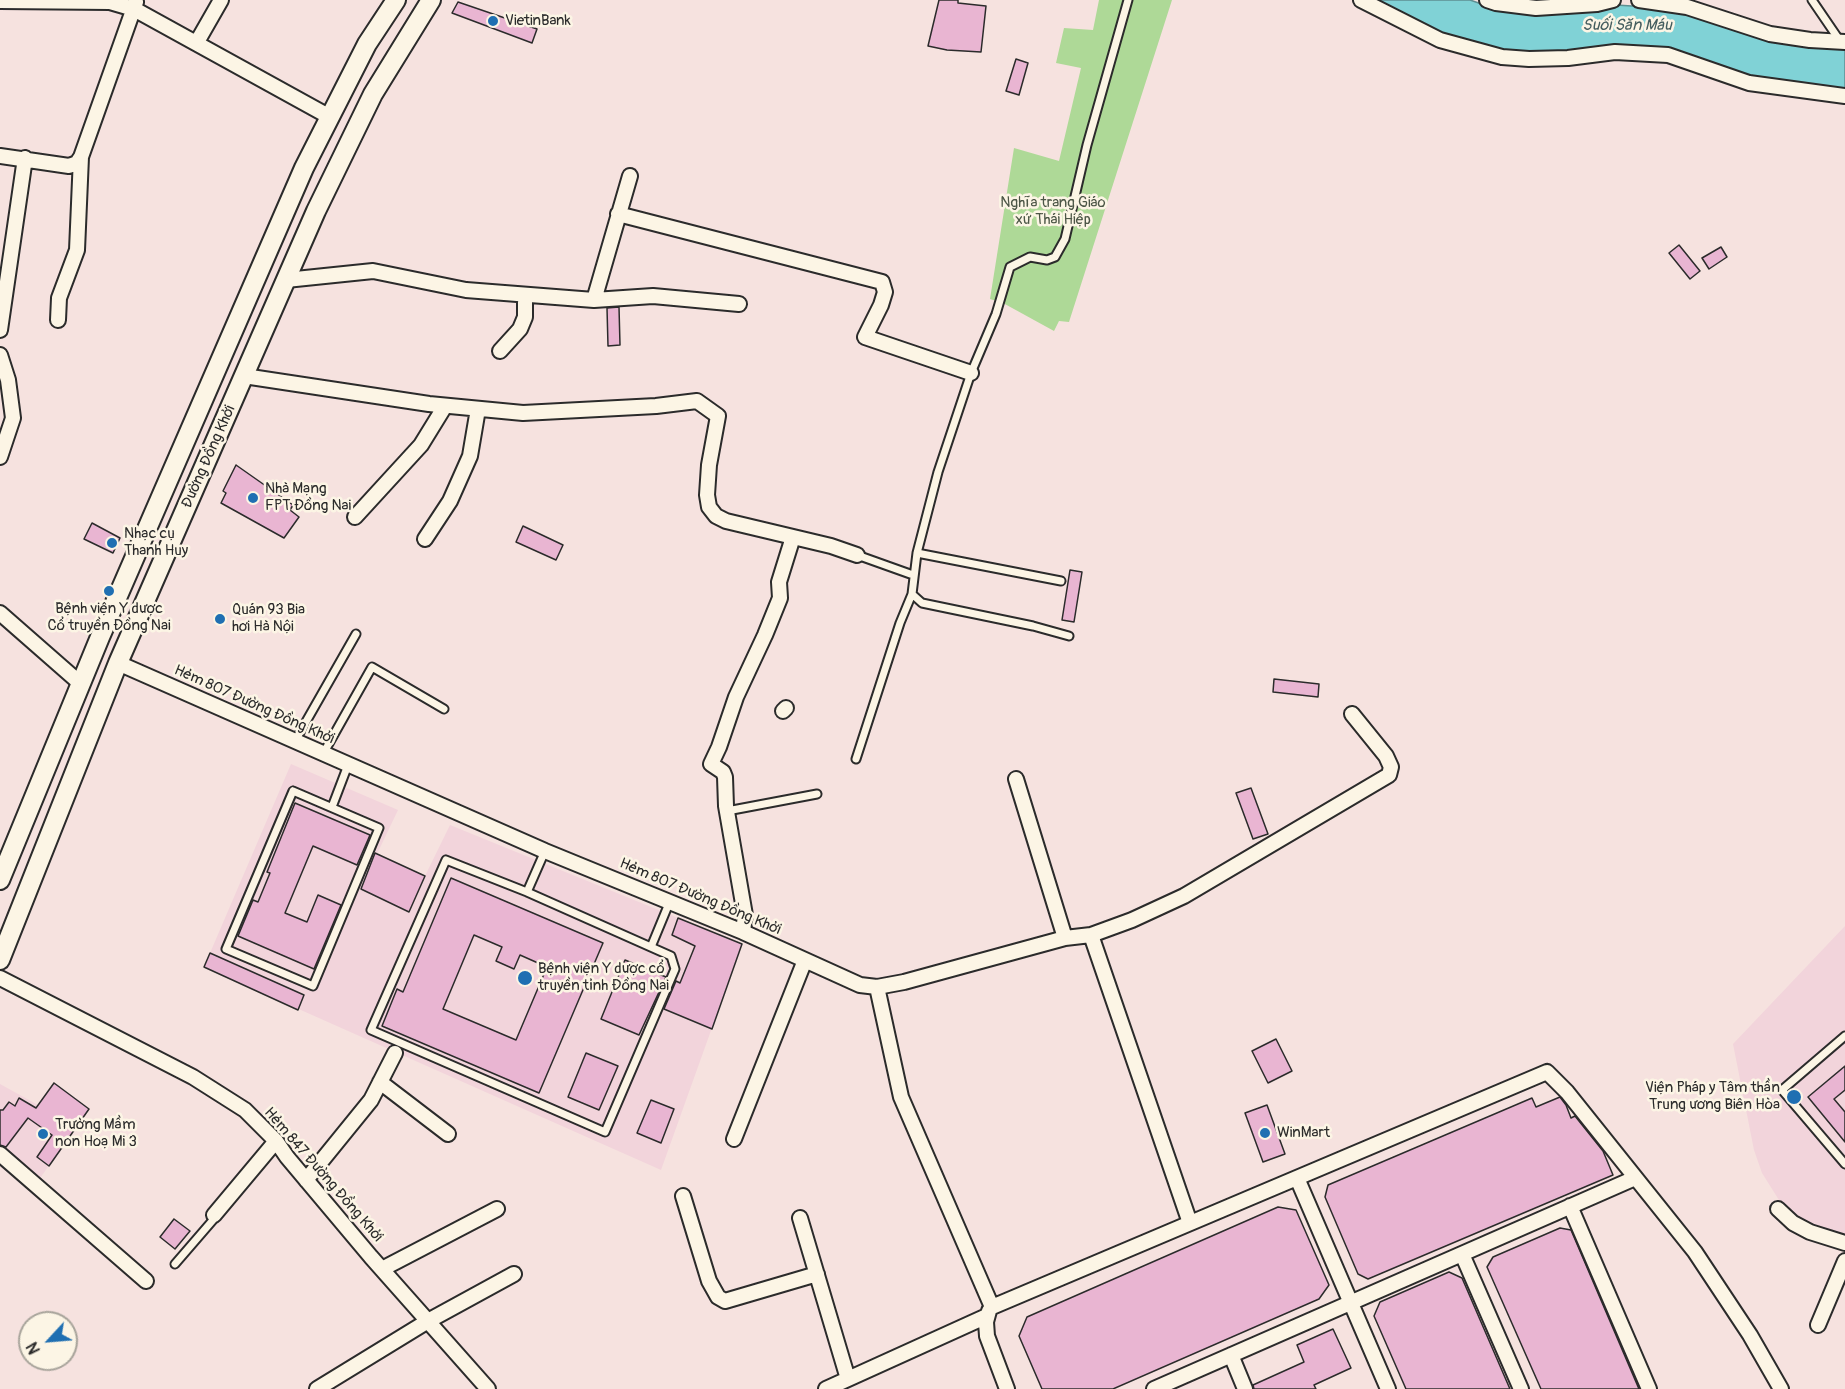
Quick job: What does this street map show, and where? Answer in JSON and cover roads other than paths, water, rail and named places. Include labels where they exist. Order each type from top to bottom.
[{"type":"main road","name":"Đường Đồng Khởi","points":[[0,879],[95,651],[304,168],[368,44],[396,0]]},
{"type":"main road","name":"Đường Đồng Khởi","points":[[0,960],[118,663],[336,168],[373,94],[431,0]]},
{"type":"main road","points":[[95,651],[118,663]]},
{"type":"street","points":[[197,42],[221,0]]},
{"type":"street","points":[[1361,0],[1440,40],[1502,57],[1568,58],[1615,52],[1668,55],[1749,83],[1845,96]]},
{"type":"street","points":[[1487,0],[1536,8],[1597,4],[1612,0]]},
{"type":"street","points":[[1639,0],[1687,7],[1770,34],[1843,42]]},
{"type":"street","points":[[0,3],[110,2],[135,4],[330,117]]},
{"type":"street","points":[[0,156],[69,166],[77,163],[135,4]]},
{"type":"street","points":[[58,320],[59,298],[77,250],[81,157]]},
{"type":"street","points":[[0,330],[4,276],[26,158]]},
{"type":"street","points":[[594,300],[630,176]]},
{"type":"street","points":[[618,214],[882,282],[885,292],[881,305],[865,337],[971,373]]},
{"type":"street","points":[[286,280],[373,271],[466,290],[594,300],[653,296],[739,304]]},
{"type":"street","points":[[500,351],[520,329],[525,317],[525,295]]},
{"type":"street","points":[[0,355],[8,380],[13,418],[0,457]]},
{"type":"street","points":[[244,376],[445,406],[523,412],[656,406],[697,400],[718,416],[709,465],[707,495],[709,507],[716,516],[726,521],[857,555]]},
{"type":"street","points":[[355,517],[421,445],[445,406]]},
{"type":"street","points":[[425,538],[450,501],[470,456],[478,409]]},
{"type":"street","points":[[743,932],[746,915],[727,811],[724,775],[711,764],[736,698],[780,598],[779,582],[793,537]]},
{"type":"street","points":[[0,613],[81,684]]},
{"type":"street","name":"Hẻm 807 Đường Đồng Khởi","points":[[118,663],[545,851],[743,932],[860,985],[877,987]]},
{"type":"street","points":[[1007,1389],[987,1336],[989,1311],[901,1097],[877,987],[904,982],[1065,938],[1091,934],[1132,920],[1184,896],[1389,775],[1391,768],[1386,756],[1352,714]]},
{"type":"street","points":[[1016,778],[1065,938]]},
{"type":"street","points":[[1091,934],[1190,1223]]},
{"type":"street","points":[[734,1139],[805,960]]},
{"type":"street","name":"Hẻm 847 Đường Đồng Khởi","points":[[0,978],[193,1077],[245,1110],[276,1141],[382,1269],[488,1389]]},
{"type":"street","points":[[306,1180],[371,1100],[395,1053]]},
{"type":"street","points":[[826,1389],[989,1311],[1547,1072],[1567,1092],[1714,1280],[1750,1335],[1781,1389]]},
{"type":"street","points":[[380,1082],[448,1134]]},
{"type":"street","points":[[214,1215],[276,1141]]},
{"type":"street","points":[[0,1154],[146,1281]]},
{"type":"street","points":[[1297,1178],[1388,1389]]},
{"type":"street","points":[[1154,1389],[1635,1178]]},
{"type":"street","points":[[683,1196],[709,1281],[718,1298],[725,1301],[817,1274]]},
{"type":"street","points":[[1570,1206],[1649,1389]]},
{"type":"street","points":[[382,1269],[497,1209]]},
{"type":"street","points":[[1778,1209],[1793,1223],[1810,1232],[1845,1243]]},
{"type":"street","points":[[800,1218],[848,1379]]},
{"type":"street","points":[[1462,1254],[1521,1389]]},
{"type":"street","points":[[1818,1325],[1845,1261]]},
{"type":"street","points":[[316,1389],[428,1321],[514,1274]]},
{"type":"street","points":[[1231,1355],[1245,1389]]},
{"type":"lane","points":[[856,759],[900,623],[912,594],[917,553],[938,472],[971,373],[996,314],[1010,267],[1030,257],[1047,260],[1055,257],[1065,239],[1086,145],[1128,0]]},
{"type":"lane","points":[[1812,0],[1843,42]]},
{"type":"lane","points":[[917,553],[1061,581]]},
{"type":"lane","points":[[857,555],[913,575]]},
{"type":"lane","points":[[912,594],[922,603],[1033,626],[1069,636]]},
{"type":"lane","points":[[295,741],[356,634]]},
{"type":"lane","points":[[323,754],[372,668],[444,709]]},
{"type":"lane","points":[[332,807],[348,765]]},
{"type":"lane","points":[[293,790],[332,807],[380,828],[313,986],[226,949],[293,790]]},
{"type":"lane","points":[[727,811],[817,794]]},
{"type":"lane","points":[[527,892],[545,851]]},
{"type":"lane","points":[[446,860],[527,892],[671,956],[675,969],[605,1132],[371,1030],[446,860]]},
{"type":"lane","points":[[651,946],[670,902]]},
{"type":"lane","points":[[1845,1036],[1782,1090],[1845,1164]]},
{"type":"lane","points":[[174,1264],[213,1220],[214,1215]]},
{"type":"water","name":"Suối Săn Máu","points":[[1373,0],[1470,0],[1496,9],[1616,5],[1663,8],[1845,48],[1845,90],[1749,77],[1669,49],[1613,47],[1566,53],[1501,51],[1442,34]]},
{"type":"place","name":"VietinBank","points":[[493,21]]},
{"type":"place","name":"Nhà Mạng FPT Đồng Nai","points":[[253,498]]},
{"type":"place","name":"Nhạc cụ Thanh Huy","points":[[112,543]]},
{"type":"place","name":"Bệnh viện Y dược Cổ truyền Đồng Nai","points":[[109,591]]},
{"type":"place","name":"Quán 93 Bia hơi Hà Nội","points":[[220,619]]},
{"type":"place","name":"Bệnh viện Y dược cổ truyền tỉnh Đồng Nai","points":[[525,978]]},
{"type":"place","name":"Viện Pháp y Tâm thần Trung ương Biên Hòa","points":[[1794,1097]]},
{"type":"place","name":"WinMart","points":[[1265,1133]]},
{"type":"place","name":"Trường Mầm non Hoạ Mi 3","points":[[43,1134]]},
{"type":"park label","name":"Nghĩa trang Giáo xứ Thái Hiệp","points":[[1053,212]]}]
